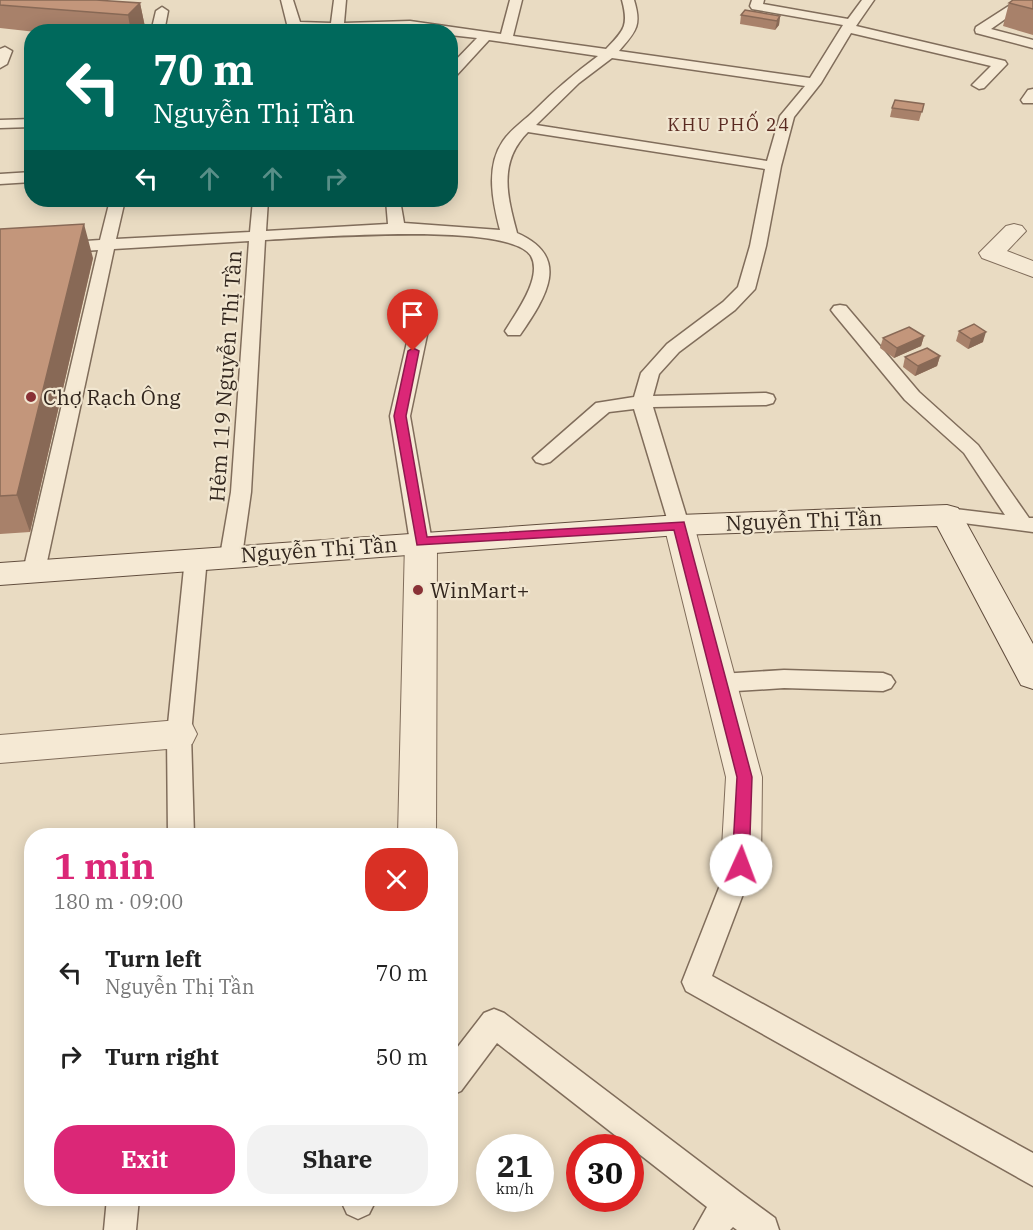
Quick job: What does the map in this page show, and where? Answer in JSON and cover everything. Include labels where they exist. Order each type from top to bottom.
[{"type":"main road","points":[[1014,231],[991,253],[1033,270]]},
{"type":"main road","points":[[947,515],[1033,676]]},
{"type":"main road","name":"Nguyễn Thị Tần","points":[[0,574],[196,558],[679,525],[947,515]]},
{"type":"main road","points":[[679,525],[744,777],[741,865]]},
{"type":"main road","points":[[417,828],[421,542]]},
{"type":"main road","points":[[0,749],[179,734]]},
{"type":"lane","points":[[287,0],[294,24]]},
{"type":"lane","points":[[337,24],[340,0]]},
{"type":"lane","points":[[506,38],[516,0]]},
{"type":"lane","points":[[510,236],[499,195],[500,175],[509,142],[574,80],[608,55],[629,32],[633,18],[628,0]]},
{"type":"lane","points":[[758,0],[756,6],[849,25],[998,49],[1033,45]]},
{"type":"lane","points":[[679,525],[642,402],[650,373],[673,348],[729,306],[746,289],[758,246],[773,166],[787,116],[814,83],[849,25],[868,0]]},
{"type":"lane","points":[[979,85],[1000,64],[998,49],[981,30],[1026,0]]},
{"type":"lane","points":[[159,24],[162,11]]},
{"type":"lane","points":[[458,32],[814,83]]},
{"type":"lane","points":[[458,66],[486,36]]},
{"type":"lane","points":[[0,124],[24,123]]},
{"type":"lane","points":[[523,127],[773,166]]},
{"type":"lane","points":[[0,178],[24,177]]},
{"type":"lane","points":[[34,571],[115,207]]},
{"type":"lane","name":"Hẻm 119 Nguyễn Thị Tần","points":[[231,556],[241,492],[260,207]]},
{"type":"lane","points":[[394,207],[397,229]]},
{"type":"lane","points":[[0,252],[259,235],[397,229],[444,229],[510,236],[528,244],[538,254],[543,268],[537,291],[514,331]]},
{"type":"lane","points":[[840,310],[912,396],[971,449],[1028,525]]},
{"type":"lane","points":[[421,542],[400,416],[422,316]]},
{"type":"lane","points":[[543,458],[603,407],[642,402],[766,399]]},
{"type":"lane","name":"Nguyễn Thị Tần","points":[[947,515],[1028,525]]},
{"type":"lane","points":[[181,828],[179,734],[196,558]]},
{"type":"lane","points":[[720,683],[784,679],[883,682]]},
{"type":"lane","points":[[741,865],[696,982],[1033,1170]]},
{"type":"lane","points":[[458,1070],[494,1023],[763,1230]]},
{"type":"lane","points":[[710,1230],[730,1204]]},
{"type":"lane","points":[[120,1230],[122,1206]]},
{"type":"building","points":[[0,0],[96,0],[140,3],[128,15],[0,5]]},
{"type":"building","points":[[1013,0],[1033,0],[1033,9],[1009,3]]},
{"type":"building","points":[[745,10],[780,16],[777,21],[741,15]]},
{"type":"building","points":[[895,100],[924,104],[922,112],[892,108]]},
{"type":"building","name":"Chợ Rạch Ông","points":[[84,224],[17,495],[0,496],[0,229]]},
{"type":"building","points":[[974,324],[986,332],[971,339],[959,331]]},
{"type":"building","points":[[909,327],[924,336],[897,348],[883,338]]},
{"type":"building","points":[[927,348],[940,356],[918,366],[905,357]]},
{"type":"place","name":"Chợ Rạch Ông","points":[[31,397]]},
{"type":"place","name":"WinMart+","points":[[418,590]]},
{"type":"district","name":"KHU PHỐ 24","points":[[729,124]]},
{"type":"route","points":[[413,351],[400,416],[421,542],[679,525],[744,777],[741,865]]}]
